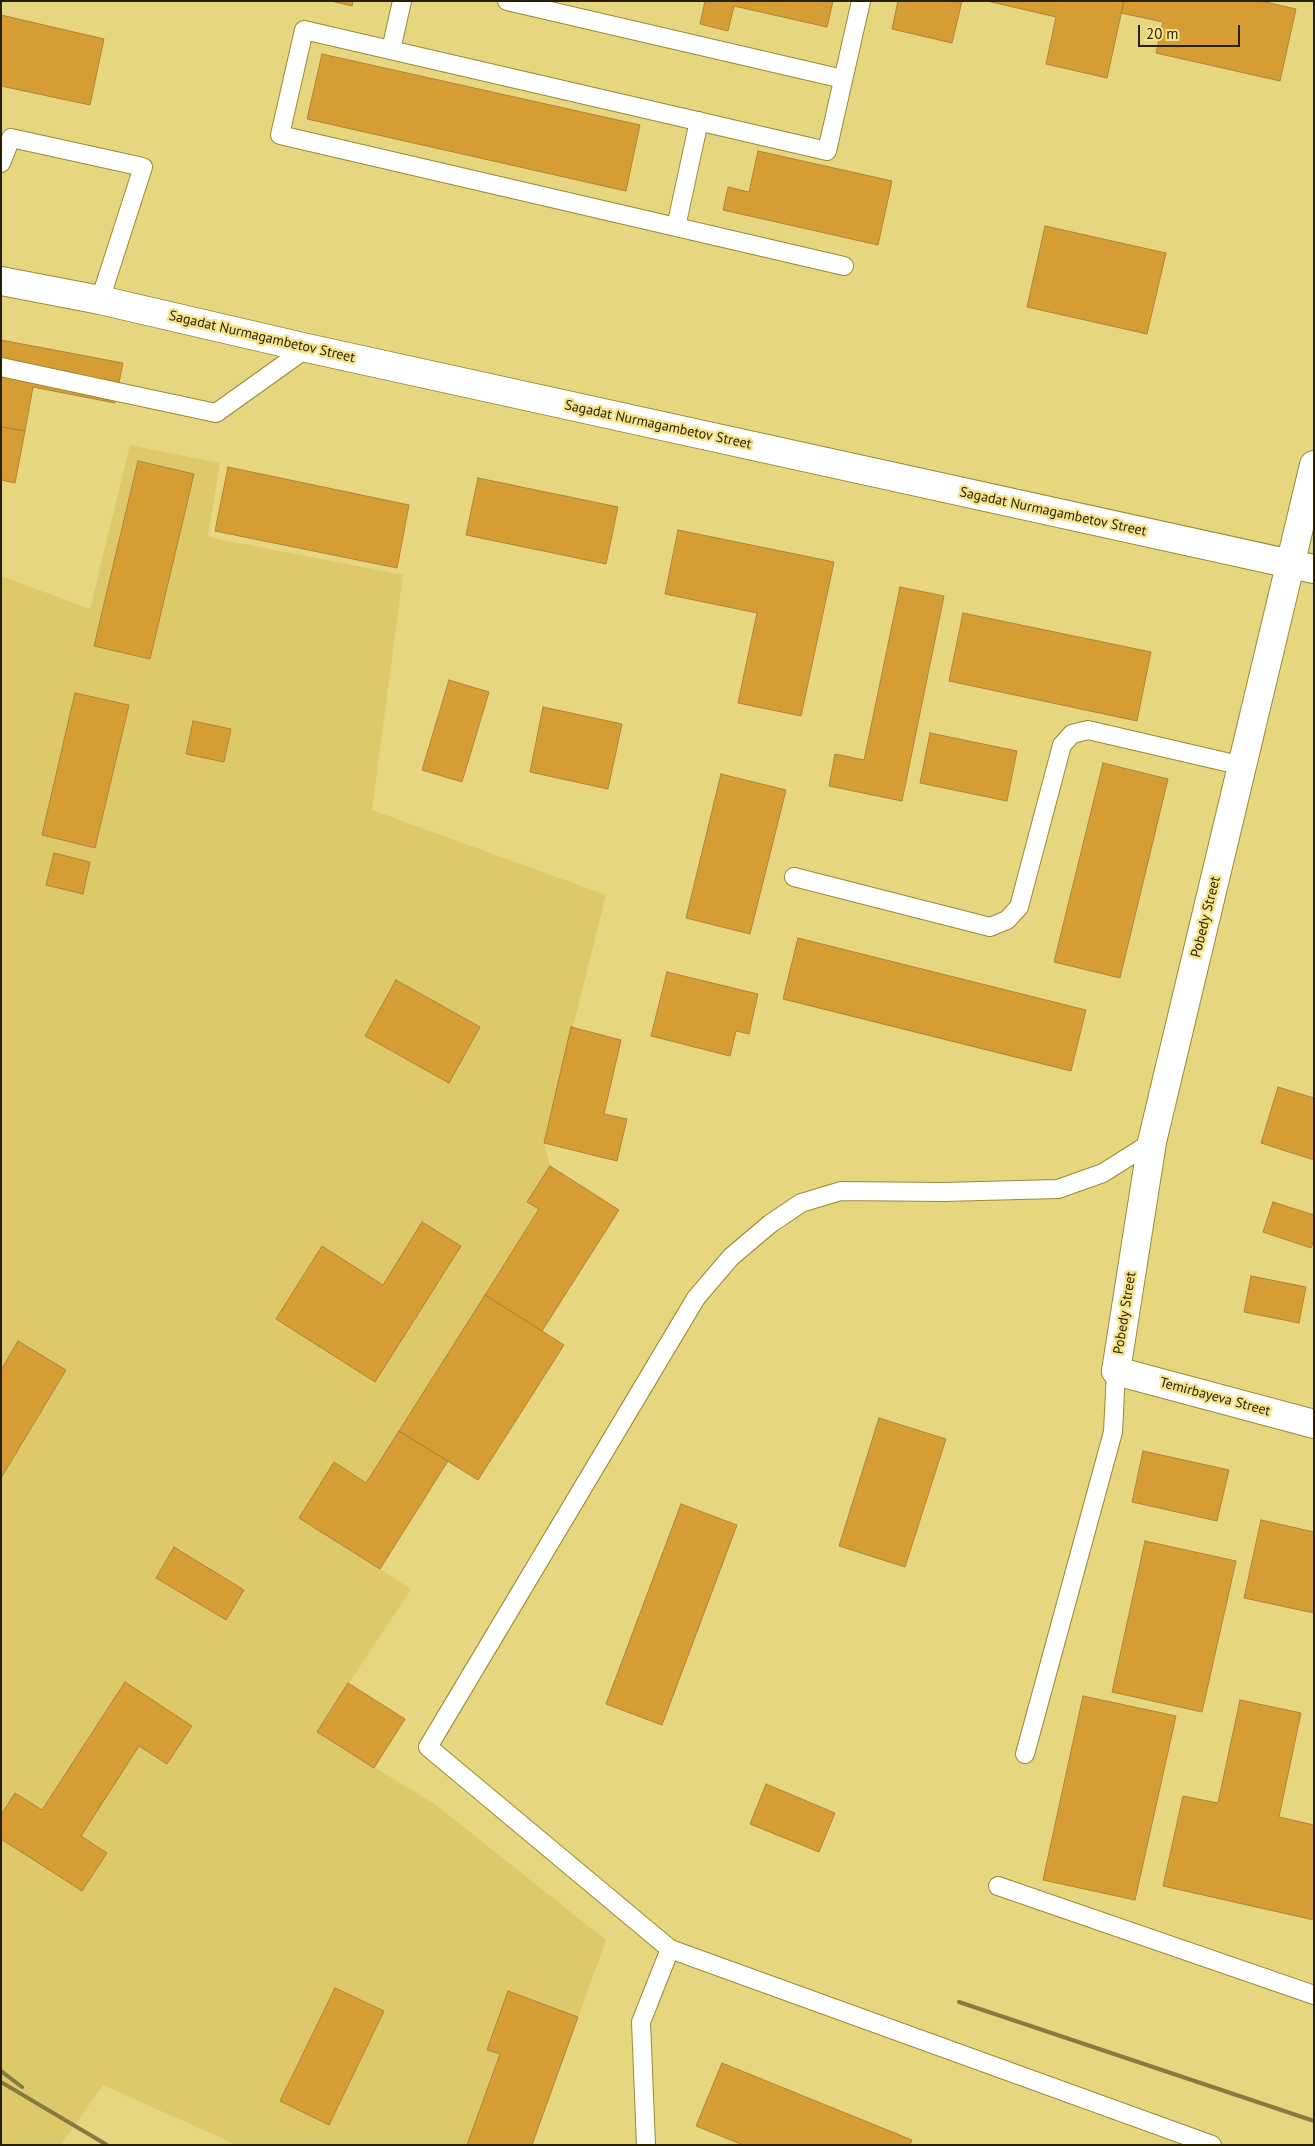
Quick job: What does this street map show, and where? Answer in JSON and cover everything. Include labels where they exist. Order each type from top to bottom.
[{"type":"street","name":"Sagadat Nurmagambetov Street","points":[[1,282],[100,300],[307,348],[1303,566]]},
{"type":"street","name":"Pobedy Street","points":[[1116,1371],[1152,1142],[1242,766],[1303,566],[1314,465]]},
{"type":"street","name":"Temirbayeva Street","points":[[1116,1371],[1314,1424]]},
{"type":"lane","points":[[391,50],[402,1]]},
{"type":"lane","points":[[508,1],[843,79]]},
{"type":"lane","points":[[844,266],[280,135],[304,30],[827,151],[861,1]]},
{"type":"lane","points":[[676,227],[699,121]]},
{"type":"lane","points":[[1,163],[11,138],[142,167],[100,300]]},
{"type":"lane","points":[[1,367],[216,413],[307,348]]},
{"type":"lane","points":[[794,878],[990,926],[1008,920],[1019,907],[1062,745],[1072,734],[1088,730],[1242,766]]},
{"type":"lane","points":[[1152,1142],[1103,1173],[1058,1189],[840,1192],[801,1203],[770,1224],[731,1257],[696,1298],[428,1747],[670,1949],[1212,2145]]},
{"type":"lane","points":[[1025,1754],[1113,1432],[1116,1371]]},
{"type":"lane","points":[[998,1886],[1314,1995]]},
{"type":"lane","points":[[646,2145],[641,2022],[670,1949]]},
{"type":"shaded area","points":[[130,445],[220,463],[208,537],[403,575],[372,810],[606,895],[544,1143],[550,1166],[528,1202],[539,1209],[399,1431],[448,1461],[380,1569],[411,1589],[317,1732],[436,1805],[606,1940],[532,2145],[237,2145],[103,2085],[61,2145],[1,2144],[1,576],[90,609]]},
{"type":"building","points":[[331,1],[353,1],[352,6]]},
{"type":"building","points":[[705,1],[833,1],[827,27],[734,6],[728,31],[700,24]]},
{"type":"building","points":[[898,1],[962,1],[952,43],[892,29]]},
{"type":"building","points":[[987,1],[1124,1],[1107,78],[1046,64],[1056,17]]},
{"type":"building","points":[[1124,1],[1261,1],[1296,9],[1280,81],[1156,53],[1163,22],[1121,13]]},
{"type":"building","points":[[1,15],[104,39],[90,105],[1,86]]},
{"type":"building","points":[[322,54],[640,125],[626,191],[307,119]]},
{"type":"building","points":[[758,151],[892,181],[878,245],[723,210],[728,187],[749,192]]},
{"type":"building","points":[[1045,226],[1166,253],[1147,334],[1027,307]]},
{"type":"building","points":[[1,340],[123,363],[115,403],[33,387],[25,431],[1,427]]},
{"type":"building","points":[[1,427],[25,431],[15,483],[1,480]]},
{"type":"building","points":[[138,461],[194,474],[150,659],[94,646]]},
{"type":"building","points":[[228,467],[409,505],[397,568],[215,531]]},
{"type":"building","points":[[478,478],[618,507],[606,564],[466,535]]},
{"type":"building","points":[[678,530],[834,562],[801,716],[738,703],[757,613],[665,594]]},
{"type":"building","points":[[900,587],[944,596],[902,801],[829,786],[835,754],[864,760]]},
{"type":"building","points":[[963,613],[1151,652],[1137,721],[949,681]]},
{"type":"building","points":[[449,680],[489,692],[462,782],[422,770]]},
{"type":"building","points":[[75,693],[129,705],[95,848],[42,835]]},
{"type":"building","points":[[543,707],[622,724],[608,789],[530,772]]},
{"type":"building","points":[[193,721],[231,729],[224,762],[186,754]]},
{"type":"building","points":[[930,733],[1017,751],[1007,801],[920,783]]},
{"type":"building","points":[[1103,763],[1168,779],[1120,978],[1054,962]]},
{"type":"building","points":[[721,774],[786,790],[750,934],[686,918]]},
{"type":"building","points":[[54,853],[90,862],[83,894],[46,885]]},
{"type":"building","points":[[798,938],[1086,1010],[1071,1071],[783,999]]},
{"type":"building","points":[[667,972],[758,994],[749,1034],[736,1031],[730,1056],[651,1036]]},
{"type":"building","points":[[396,980],[480,1027],[449,1083],[365,1036]]},
{"type":"building","points":[[571,1027],[621,1040],[604,1114],[627,1119],[617,1161],[544,1143]]},
{"type":"building","points":[[1278,1087],[1314,1098],[1314,1160],[1261,1143]]},
{"type":"building","points":[[550,1166],[619,1210],[542,1331],[485,1295],[539,1209],[527,1202]]},
{"type":"building","points":[[1273,1202],[1314,1215],[1314,1241],[1311,1248],[1263,1232]]},
{"type":"building","points":[[422,1222],[461,1246],[375,1382],[276,1319],[322,1246],[383,1285]]},
{"type":"building","points":[[1251,1276],[1306,1287],[1299,1323],[1244,1312]]},
{"type":"building","points":[[485,1295],[564,1345],[478,1480],[399,1431]]},
{"type":"building","points":[[18,1341],[66,1370],[1,1478],[1,1370]]},
{"type":"building","points":[[879,1418],[946,1439],[905,1567],[839,1546]]},
{"type":"building","points":[[399,1431],[448,1461],[380,1569],[299,1518],[334,1462],[366,1483]]},
{"type":"building","points":[[1143,1451],[1229,1470],[1217,1521],[1132,1502]]},
{"type":"building","points":[[681,1504],[737,1525],[662,1725],[606,1704]]},
{"type":"building","points":[[1261,1520],[1314,1532],[1314,1613],[1244,1598]]},
{"type":"building","points":[[1145,1541],[1236,1561],[1202,1712],[1112,1692]]},
{"type":"building","points":[[174,1547],[244,1590],[226,1620],[156,1578]]},
{"type":"building","points":[[125,1682],[192,1726],[167,1764],[139,1746],[81,1836],[107,1853],[82,1891],[1,1839],[1,1815],[15,1793],[42,1810]]},
{"type":"building","points":[[348,1683],[405,1719],[374,1768],[317,1732]]},
{"type":"building","points":[[1083,1696],[1176,1716],[1135,1900],[1043,1880]]},
{"type":"building","points":[[1240,1700],[1301,1713],[1279,1817],[1314,1825],[1314,1920],[1163,1886],[1183,1796],[1218,1803]]},
{"type":"building","points":[[766,1784],[835,1813],[819,1852],[750,1824]]},
{"type":"building","points":[[335,1988],[384,2011],[329,2125],[280,2101]]},
{"type":"building","points":[[508,1991],[578,2017],[532,2145],[467,2145],[500,2054],[487,2050]]},
{"type":"building","points":[[722,2063],[912,2140],[910,2145],[743,2145],[696,2126]]},
{"type":"railway","points":[[959,2002],[1314,2121]]},
{"type":"railway","points":[[1,2071],[22,2087]]},
{"type":"railway","points":[[1,2082],[107,2145]]}]
